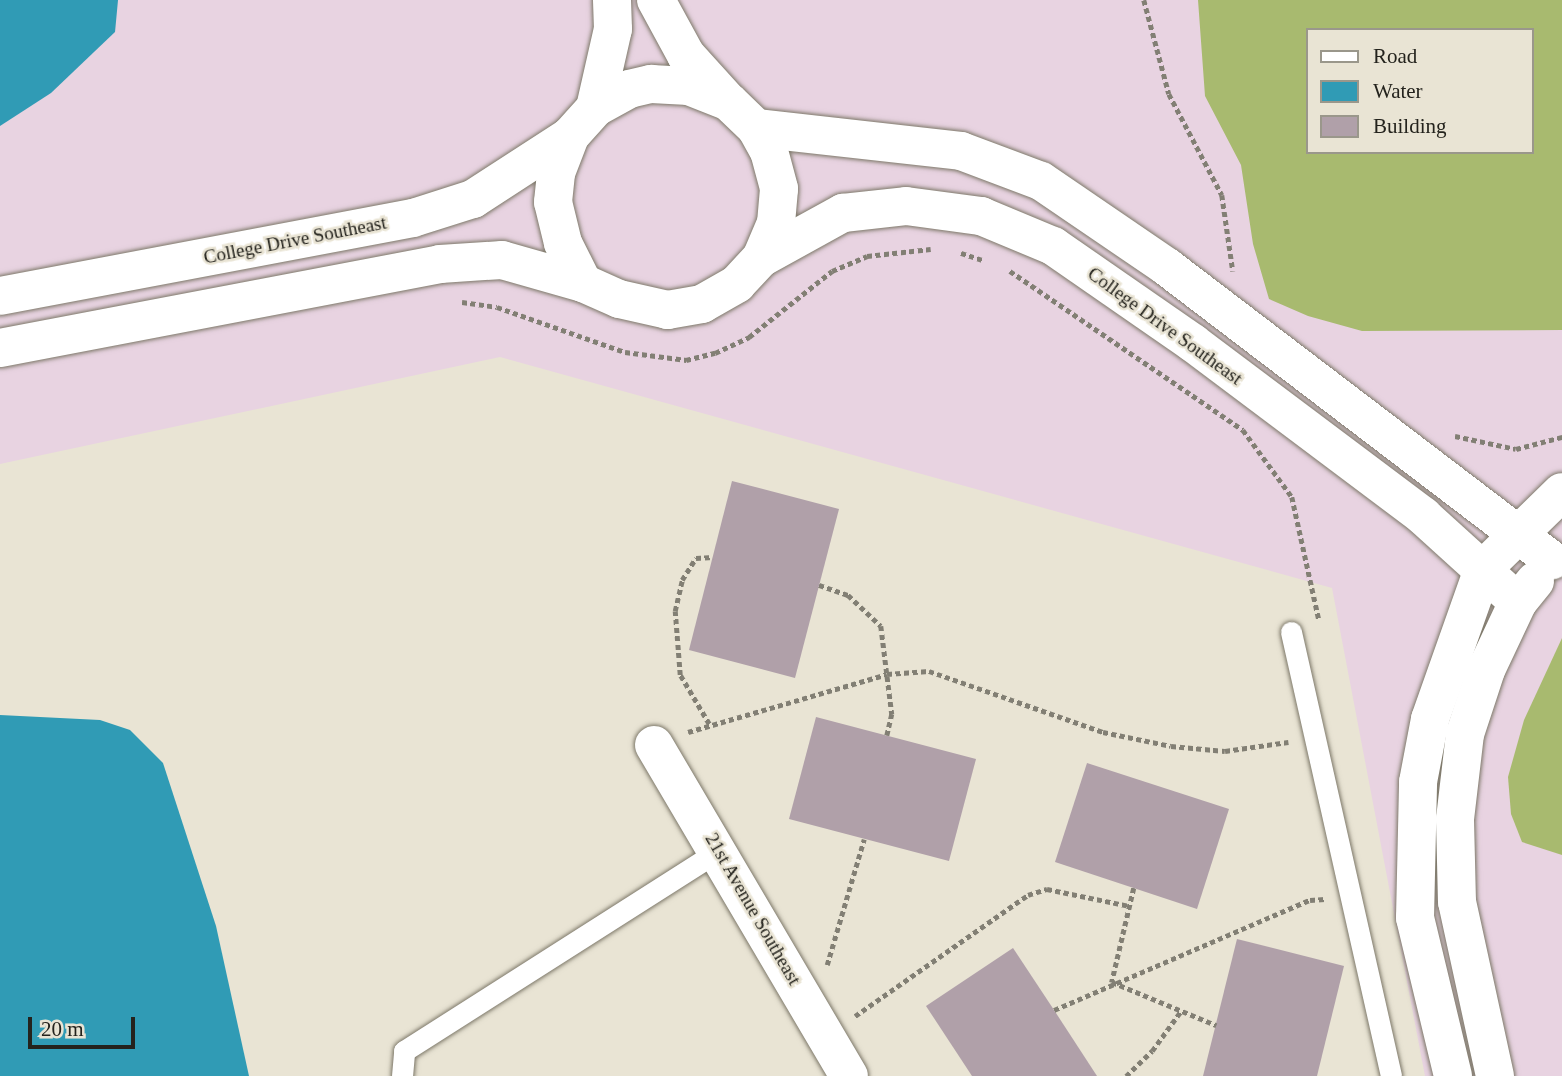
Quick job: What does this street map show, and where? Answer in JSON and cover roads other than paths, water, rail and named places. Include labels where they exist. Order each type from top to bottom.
[{"type":"street","points":[[583,283],[563,243],[553,202],[556,173],[583,122],[613,29],[611,0]]},
{"type":"street","points":[[0,348],[440,264],[502,260],[583,283],[619,299],[668,310],[702,304],[726,291],[761,258],[776,223],[779,189],[769,151],[756,128],[686,55],[656,0]]},
{"type":"street","points":[[583,122],[629,89],[651,84],[689,86],[729,102]]},
{"type":"street","name":"College Drive Southeast","points":[[0,296],[413,218],[473,199],[583,122]]},
{"type":"street","points":[[756,128],[961,151],[1041,181],[1219,307],[1517,533],[1557,556],[1518,602],[1486,670],[1465,734],[1455,819],[1457,902],[1494,1076]]},
{"type":"street","name":"College Drive Southeast","points":[[761,258],[843,213],[906,206],[981,216],[1053,246],[1193,344],[1423,516],[1518,602]]},
{"type":"street","points":[[1453,1076],[1415,918],[1415,830],[1430,719],[1483,569],[1562,492]]},
{"type":"street","name":"21st Avenue Southeast","points":[[654,745],[719,850],[840,1060]]},
{"type":"lane","points":[[1291,632],[1391,1076]]},
{"type":"lane","points":[[402,1076],[404,1051],[719,850]]},
{"type":"water","points":[[0,0],[118,0],[115,32],[51,93],[0,126]]},
{"type":"water","points":[[0,715],[100,720],[130,730],[163,763],[216,926],[249,1076],[0,1076]]}]
